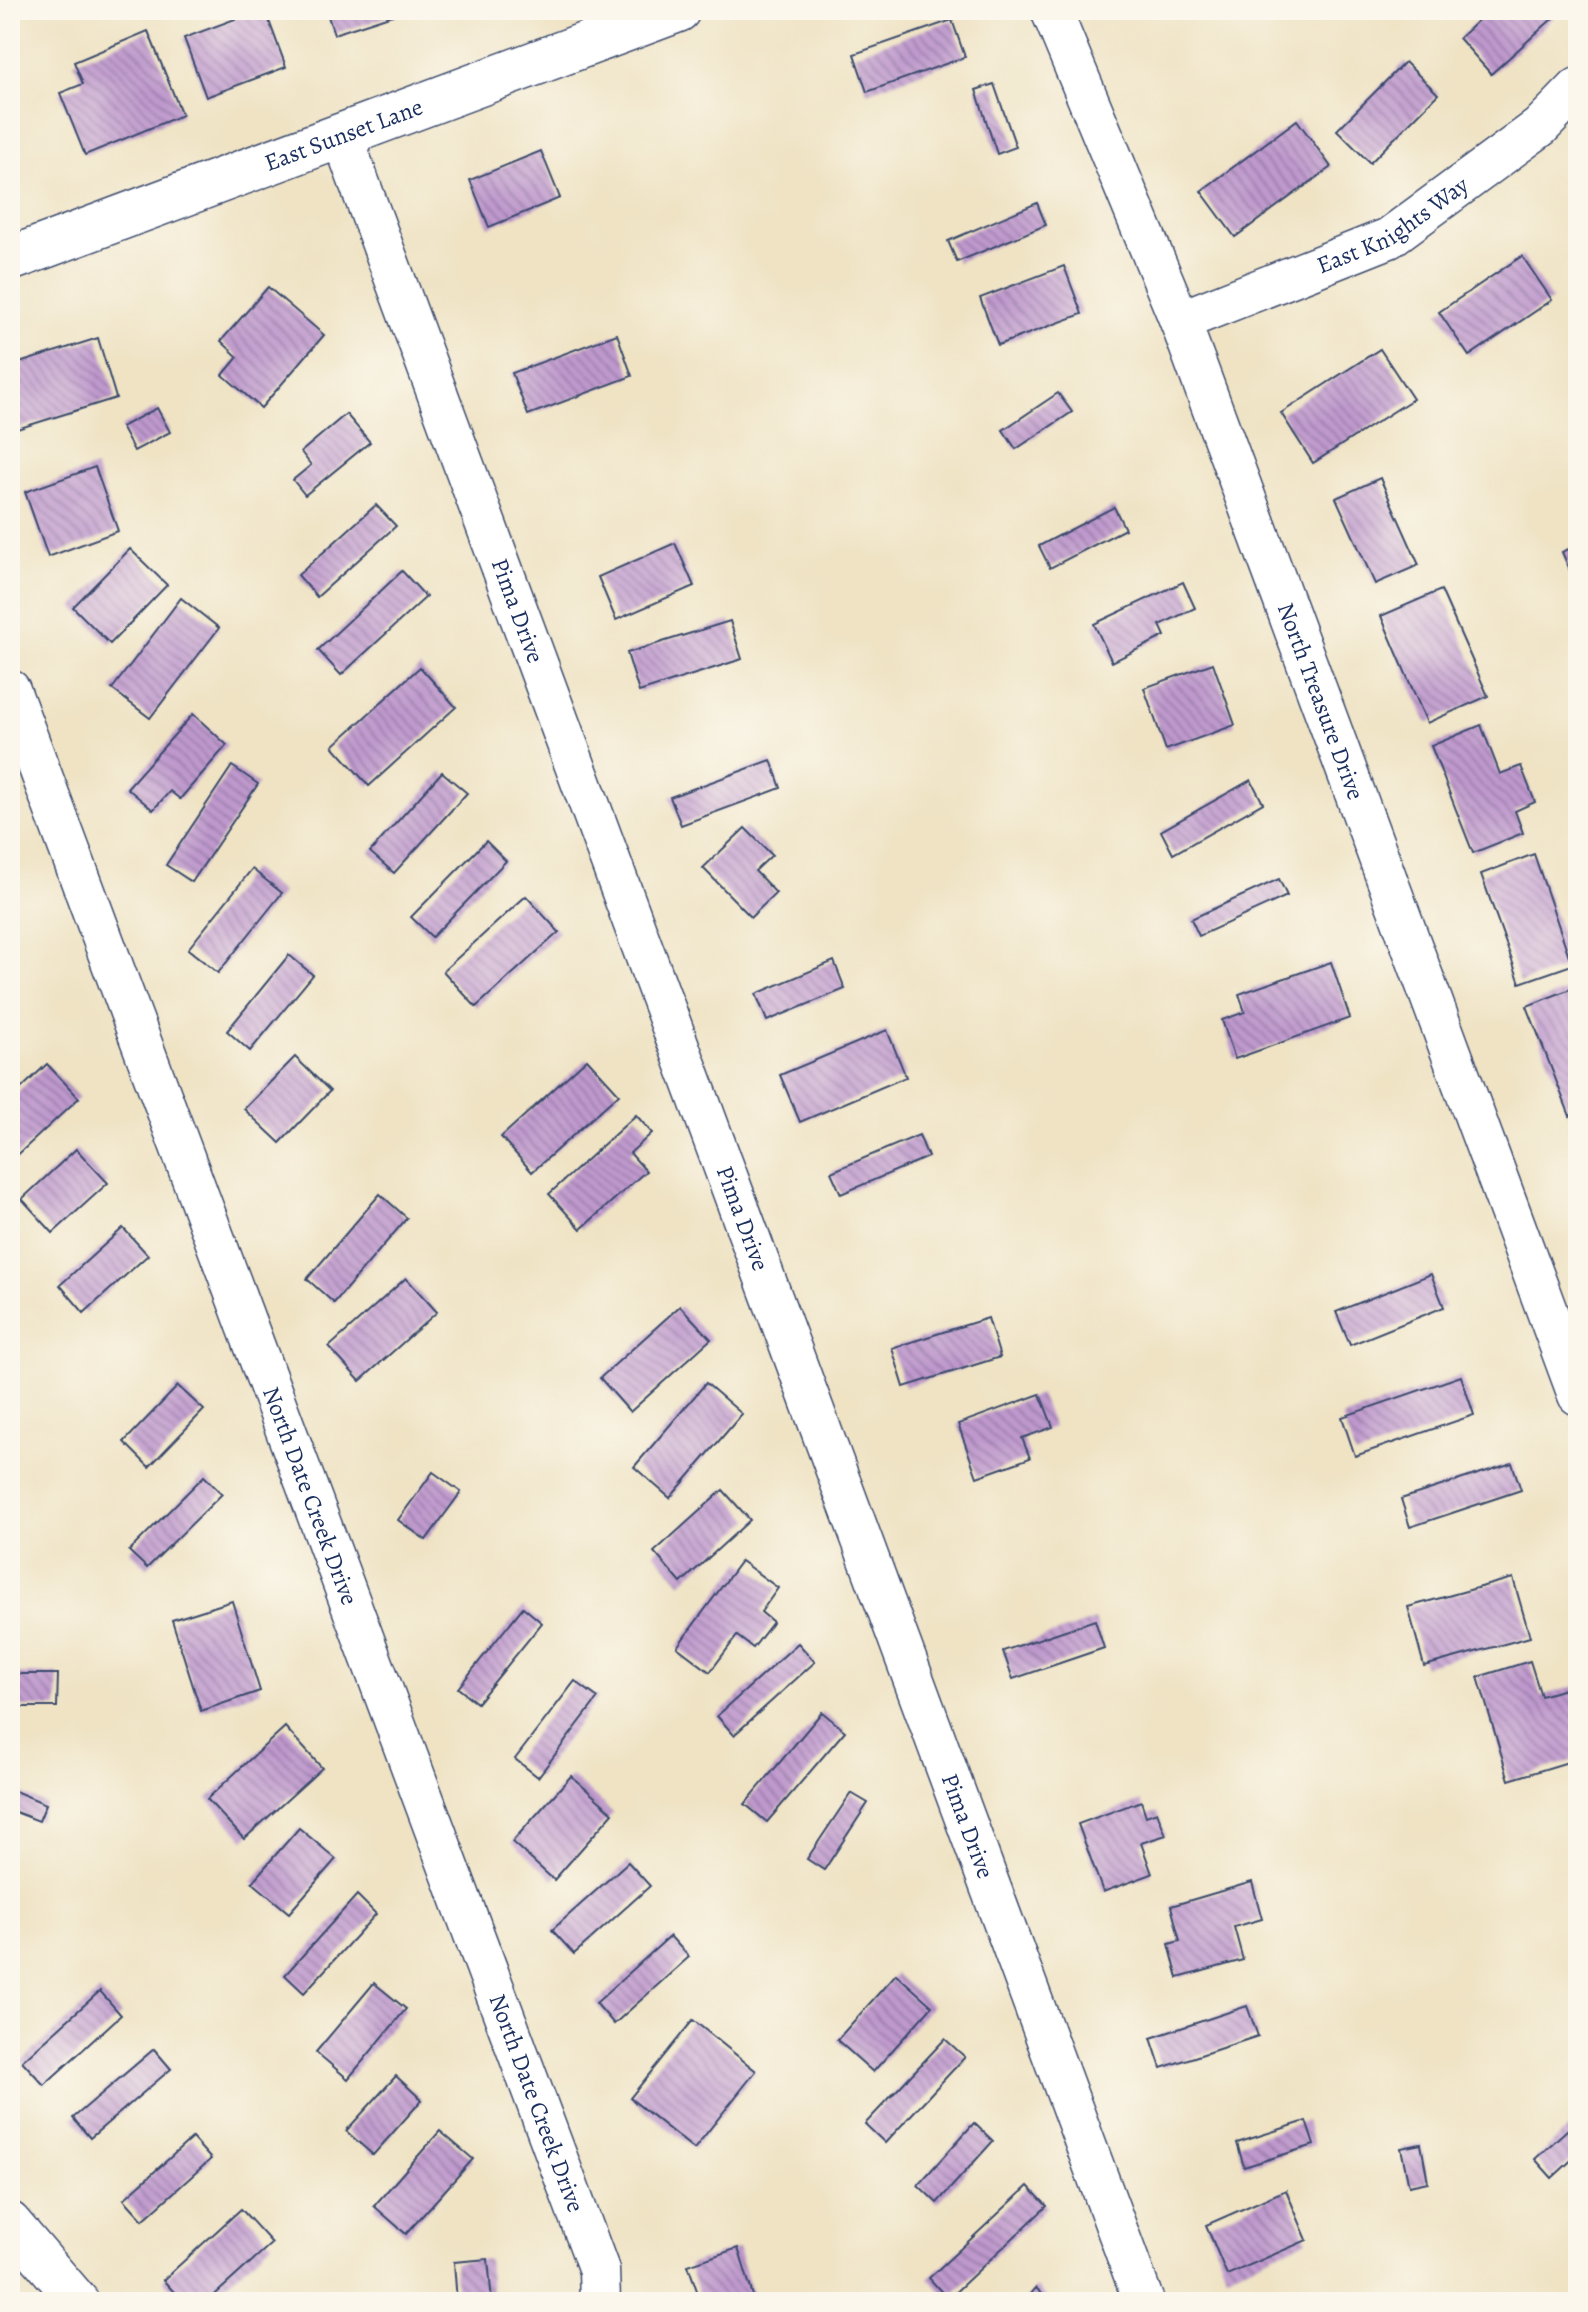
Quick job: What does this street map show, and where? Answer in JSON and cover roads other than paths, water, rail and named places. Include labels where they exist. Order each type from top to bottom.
[{"type":"street","name":"East Sunset Lane","points":[[10,259],[678,10]]},
{"type":"street","name":"North Treasure Drive","points":[[1051,10],[1180,321],[1578,1395]]},
{"type":"street","name":"East Knights Way","points":[[1180,321],[1389,238],[1540,127],[1578,88]]},
{"type":"street","name":"Pima Drive","points":[[342,136],[1144,2302]]},
{"type":"street","name":"North Date Creek Drive","points":[[10,690],[599,2270],[600,2302]]},
{"type":"street","points":[[10,2222],[79,2302]]}]
